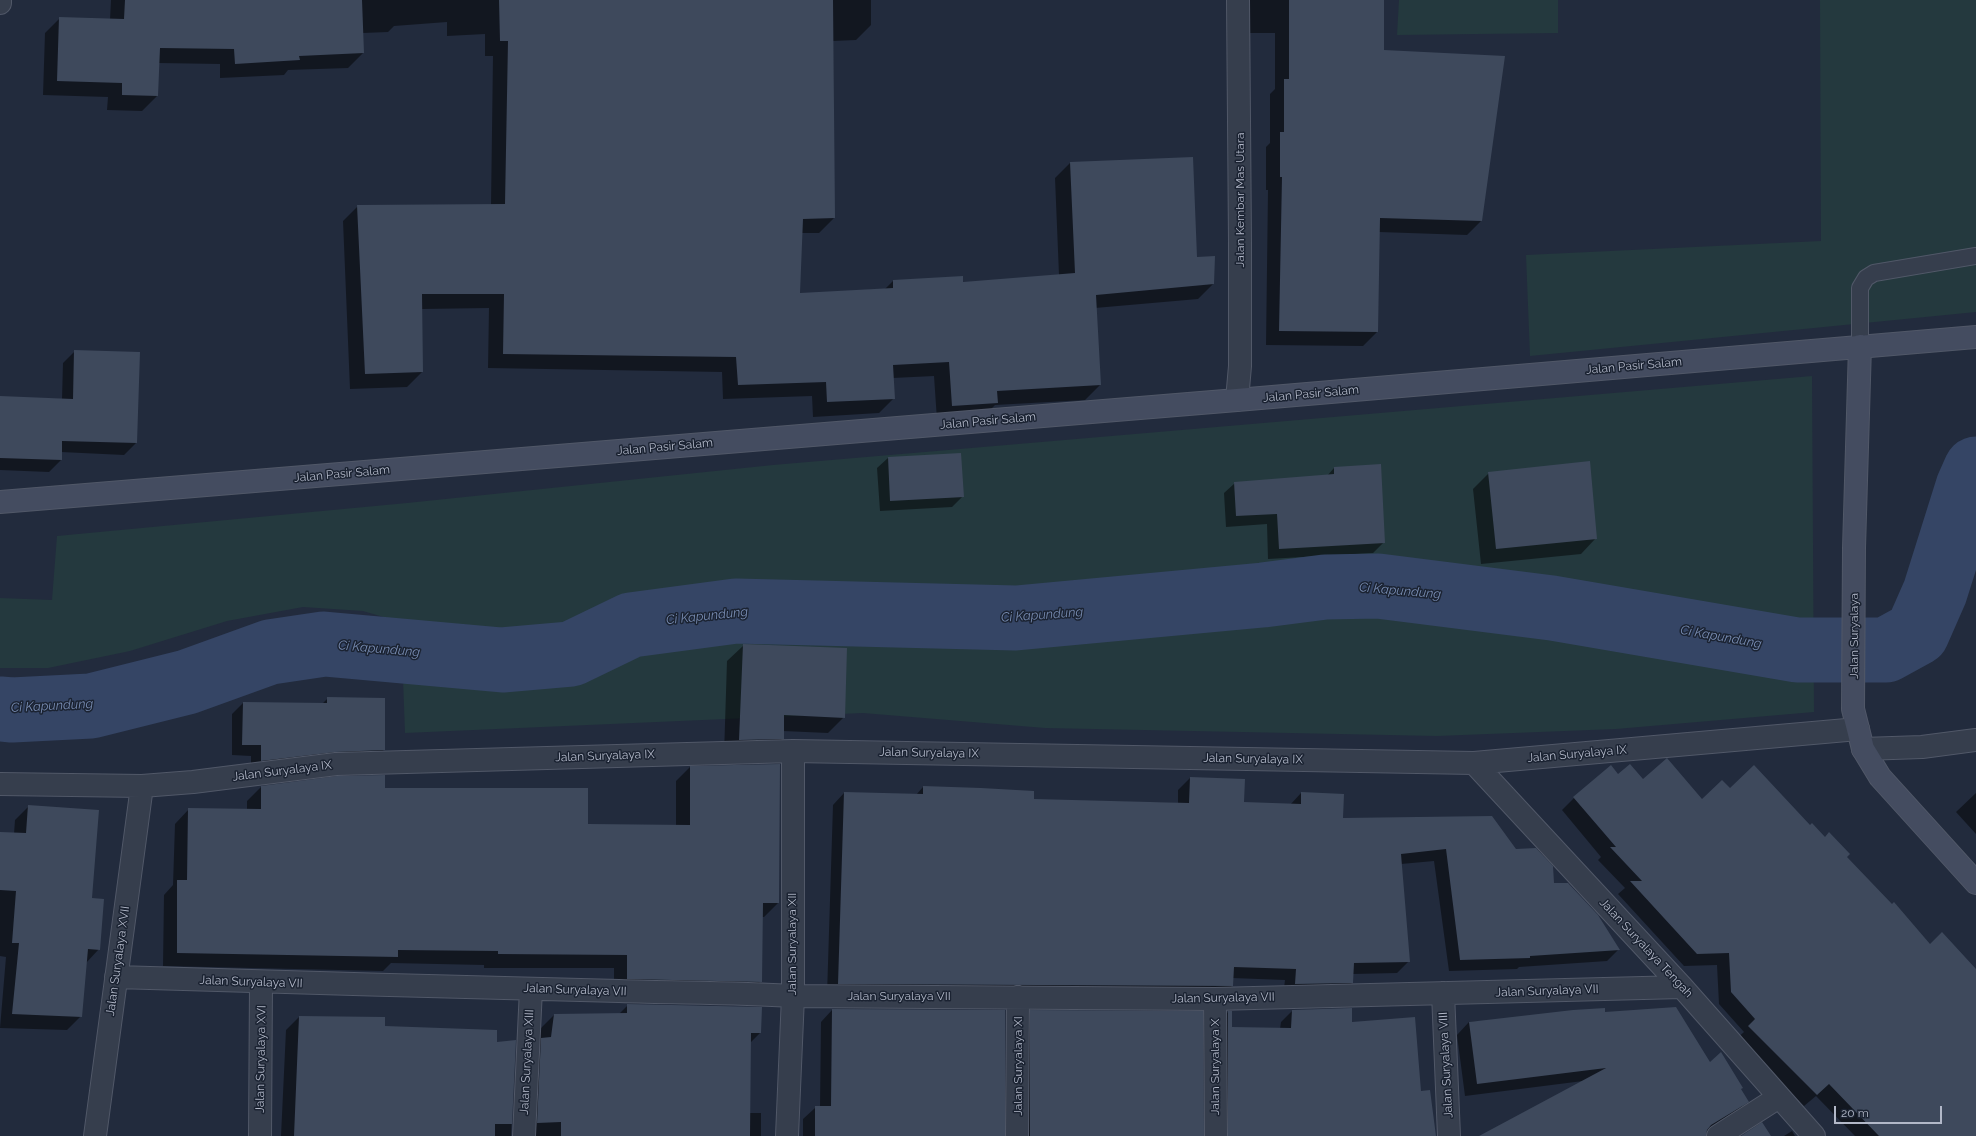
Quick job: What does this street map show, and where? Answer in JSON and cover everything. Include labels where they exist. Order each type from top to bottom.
[{"type":"street","name":"Jalan Kembar Mas Utara","points":[[1237,400],[1240,366],[1238,0]]},
{"type":"street","name":"Jalan Pasir Salam","points":[[0,502],[1237,400],[1976,337]]},
{"type":"street","name":"Jalan Suryalaya","points":[[1858,729],[1854,548],[1860,346]]},
{"type":"street","points":[[1858,729],[1880,777],[1976,883]]},
{"type":"street","name":"Jalan Suryalaya IX","points":[[0,784],[142,786],[193,782],[336,764],[792,751],[1474,763],[1858,729],[1922,747],[1976,740]]},
{"type":"street","name":"Jalan Suryalaya XII","points":[[787,1136],[792,996],[792,751]]},
{"type":"street","name":"Jalan Suryalaya Tengah","points":[[1474,763],[1682,987],[1814,1136]]},
{"type":"street","name":"Jalan Suryalaya XVII","points":[[95,1136],[142,786]]},
{"type":"street","name":"Jalan Suryalaya VII","points":[[116,977],[261,983],[742,993],[792,996],[1215,999],[1682,987]]},
{"type":"street","name":"Jalan Suryalaya XVI","points":[[260,1136],[261,983]]},
{"type":"street","name":"Jalan Suryalaya XIII","points":[[524,1136],[531,989]]},
{"type":"street","name":"Jalan Suryalaya VIII","points":[[1443,993],[1449,1136]]},
{"type":"street","name":"Jalan Suryalaya XI","points":[[1017,1136],[1018,997]]},
{"type":"street","name":"Jalan Suryalaya X","points":[[1215,999],[1216,1136]]},
{"type":"street","points":[[1718,1136],[1780,1097]]},
{"type":"lane","points":[[1860,346],[1860,288],[1866,278],[1874,273],[1976,256]]},
{"type":"green space","points":[[1399,0],[1558,0],[1558,33],[1397,35]]},
{"type":"green space","points":[[1820,0],[1976,0],[1976,312],[1530,356],[1526,255],[1821,241]]},
{"type":"green space","points":[[1812,376],[1814,712],[1616,729],[1437,736],[1045,728],[863,713],[405,733],[403,679],[397,621],[363,611],[303,607],[227,621],[130,651],[48,668],[0,668],[0,598],[52,600],[57,536],[407,503],[773,465]]},
{"type":"building","points":[[125,0],[362,0],[364,53],[299,56],[300,60],[235,64],[234,49],[160,48],[158,96],[122,95],[122,83],[57,81],[59,17],[124,19]]},
{"type":"building","points":[[499,0],[833,0],[835,218],[803,219],[800,293],[893,288],[893,280],[963,276],[963,282],[1075,273],[1070,162],[1193,157],[1197,257],[1215,256],[1214,284],[1096,295],[1101,385],[997,391],[998,403],[952,406],[949,362],[893,365],[895,399],[827,402],[826,382],[738,385],[736,357],[503,354],[504,294],[422,294],[423,372],[365,374],[357,205],[505,204],[508,41],[500,41]]},
{"type":"building","points":[[1289,0],[1384,0],[1384,50],[1505,56],[1482,221],[1380,218],[1378,332],[1279,331],[1282,177],[1280,177],[1280,132],[1284,132],[1284,79],[1289,79]]},
{"type":"building","points":[[74,350],[140,352],[137,443],[62,441],[62,460],[0,458],[0,396],[73,399]]},
{"type":"building","points":[[961,453],[964,497],[890,501],[888,457]]},
{"type":"building","points":[[1590,461],[1597,539],[1496,549],[1488,472]]},
{"type":"building","points":[[1381,464],[1385,543],[1279,549],[1277,514],[1236,516],[1234,482],[1334,474],[1334,467]]},
{"type":"building","points":[[743,644],[847,648],[845,718],[784,715],[784,739],[739,740]]},
{"type":"building","points":[[327,697],[385,698],[385,750],[335,752],[261,761],[261,745],[242,745],[243,702],[327,703]]},
{"type":"building","points":[[1667,758],[1702,799],[1722,780],[1730,788],[1754,765],[1810,825],[1812,823],[1825,837],[1829,832],[1850,854],[1847,857],[1892,904],[1894,902],[1930,944],[1942,932],[1976,969],[1976,1136],[1879,1136],[1829,1084],[1817,1095],[1748,1026],[1755,1019],[1731,992],[1729,953],[1697,954],[1630,881],[1642,881],[1610,847],[1616,847],[1573,797],[1611,765],[1618,774],[1630,764],[1643,779]]},
{"type":"building","points":[[780,764],[779,903],[763,903],[762,982],[627,979],[627,955],[498,954],[498,951],[398,950],[398,957],[177,953],[177,880],[187,880],[188,808],[261,809],[261,786],[337,776],[385,775],[385,788],[588,788],[588,824],[690,825],[690,766]]},
{"type":"building","points":[[1190,777],[1245,779],[1244,802],[1301,804],[1301,792],[1344,794],[1343,818],[1492,816],[1516,849],[1536,848],[1553,866],[1554,883],[1568,883],[1598,915],[1620,950],[1530,956],[1530,958],[1460,960],[1446,849],[1401,854],[1410,962],[1354,963],[1353,983],[1295,984],[1296,969],[1234,967],[1233,986],[838,984],[844,792],[923,794],[923,786],[1034,791],[1034,799],[1189,803]]},
{"type":"building","points":[[28,805],[99,810],[92,898],[104,899],[100,950],[88,949],[82,1017],[12,1014],[19,943],[12,943],[16,891],[0,890],[0,832],[26,833]]},
{"type":"building","points":[[627,1004],[762,1007],[761,1033],[751,1033],[750,1136],[561,1136],[561,1122],[537,1123],[541,1038],[551,1037],[554,1014],[627,1013]]},
{"type":"building","points":[[1676,1007],[1710,1062],[1721,1052],[1743,1088],[1741,1089],[1749,1102],[1711,1125],[1707,1130],[1706,1136],[1479,1136],[1606,1068],[1477,1084],[1469,1022],[1573,1010],[1605,1008],[1605,1012]]},
{"type":"building","points":[[1352,1008],[1352,1022],[1415,1017],[1421,1091],[1430,1090],[1436,1136],[1228,1136],[1228,1011],[1232,1011],[1232,1027],[1291,1028],[1292,1010]]},
{"type":"building","points":[[832,1009],[1005,1010],[1005,1136],[815,1136],[815,1106],[831,1106]]},
{"type":"building","points":[[1030,1010],[1203,1011],[1204,1136],[1030,1136]]},
{"type":"building","points":[[299,1016],[385,1017],[385,1026],[497,1030],[497,1042],[516,1040],[512,1124],[495,1124],[495,1136],[294,1136]]},
{"type":"building","points":[[1762,1122],[1771,1136],[1741,1136]]},
{"type":"waterway","name":"Ci Kapundung","points":[[0,709],[12,710],[91,706],[187,682],[270,652],[324,644],[502,660],[571,654],[631,625],[736,611],[1016,618],[1263,595],[1325,587],[1378,586],[1552,608],[1797,650],[1886,650],[1917,633],[1935,592],[1968,487],[1976,469]]}]
